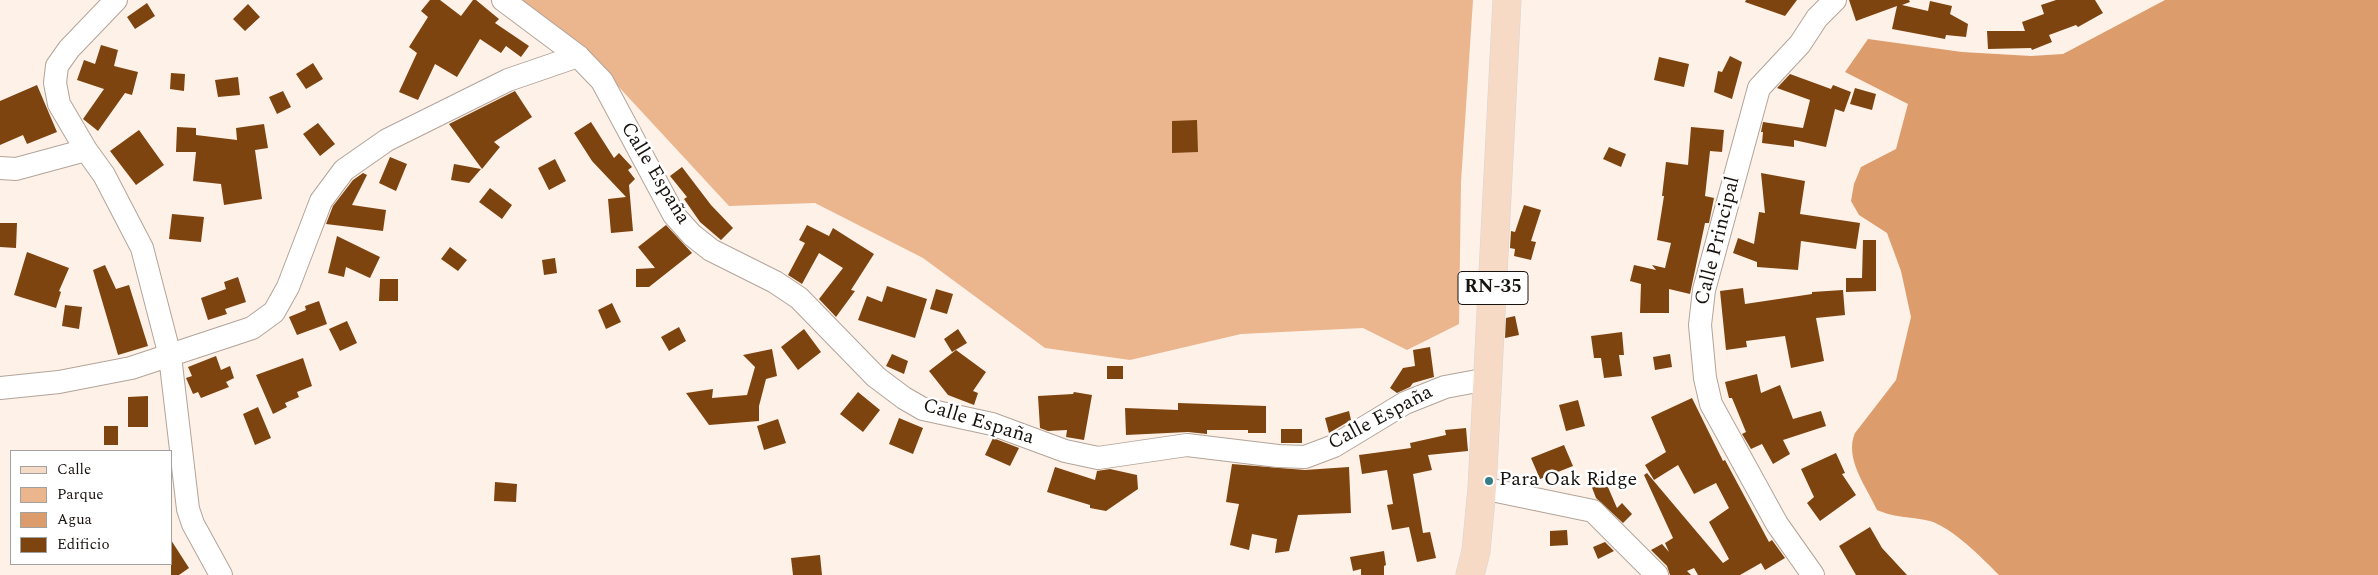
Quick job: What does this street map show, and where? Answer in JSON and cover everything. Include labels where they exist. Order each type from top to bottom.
[{"type":"main road","name":"RN-35","points":[[1470,575],[1476,551],[1482,488],[1507,0]]},
{"type":"street","points":[[116,0],[68,49],[57,66],[55,83],[58,104],[86,150],[104,175],[142,248],[170,356],[188,509],[193,524],[220,575]]},
{"type":"street","name":"Calle España","points":[[503,0],[578,56],[602,81],[674,215],[692,235],[711,250],[775,282],[799,298],[876,377],[904,398],[923,409],[992,424],[1065,452],[1098,458],[1187,444],[1278,456],[1305,457],[1334,446],[1404,404],[1445,387],[1488,379]]},
{"type":"street","name":"Calle Principal","points":[[1813,575],[1777,524],[1711,404],[1704,378],[1700,325],[1704,290],[1759,88],[1800,44],[1817,18],[1835,0]]},
{"type":"street","points":[[0,388],[98,376],[170,356],[252,328],[274,312],[288,287],[321,201],[344,170],[388,140],[508,80],[578,56]]},
{"type":"street","points":[[0,168],[16,168],[86,150]]},
{"type":"street","points":[[1482,488],[1593,511],[1657,575]]},
{"type":"green space","points":[[520,0],[1473,0],[1461,182],[1459,324],[1407,350],[1363,328],[1241,334],[1130,360],[1045,348],[923,258],[815,203],[729,206],[604,71]]},
{"type":"water","points":[[2165,0],[2378,0],[2378,575],[1999,575],[1967,544],[1939,525],[1923,519],[1891,515],[1877,510],[1854,462],[1852,443],[1855,433],[1896,380],[1911,317],[1901,271],[1887,233],[1859,215],[1851,201],[1854,184],[1861,167],[1896,149],[1908,104],[1845,72],[1868,39],[1962,52],[2031,56],[2063,54]]},
{"type":"building","points":[[430,0],[440,0],[461,16],[473,0],[476,0],[499,19],[495,23],[529,46],[521,57],[506,46],[501,53],[480,39],[457,77],[435,64],[418,100],[399,92],[417,53],[409,47],[428,17],[421,11]]},
{"type":"building","points":[[1746,0],[1797,0],[1785,16],[1745,2]]},
{"type":"building","points":[[1849,0],[1909,0],[1910,2],[1902,5],[1928,11],[1930,1],[1952,6],[1950,14],[1968,24],[1966,37],[1946,35],[1945,39],[1892,29],[1897,6],[1856,21]]},
{"type":"building","points":[[2056,0],[2095,0],[2103,13],[2078,27],[2076,25],[2049,35],[2052,42],[2032,50],[2031,48],[1988,49],[1987,31],[2025,31],[2022,22],[2044,14],[2041,5]]},
{"type":"building","points":[[147,3],[155,16],[135,29],[127,17]]},
{"type":"building","points":[[248,4],[260,17],[245,31],[233,19]]},
{"type":"building","points":[[101,45],[118,50],[114,66],[138,72],[132,95],[125,93],[98,131],[83,119],[104,89],[77,80],[84,60],[95,64]]},
{"type":"building","points":[[1730,56],[1742,62],[1732,99],[1714,92],[1718,71],[1722,72]]},
{"type":"building","points":[[1659,57],[1689,64],[1684,87],[1654,80]]},
{"type":"building","points":[[313,63],[323,79],[306,89],[296,74]]},
{"type":"building","points":[[171,73],[185,74],[184,91],[170,89]]},
{"type":"building","points":[[1790,74],[1831,89],[1833,85],[1851,92],[1844,112],[1835,109],[1826,147],[1794,140],[1794,147],[1762,143],[1763,132],[1761,132],[1763,122],[1803,128],[1810,100],[1777,88]]},
{"type":"building","points":[[238,77],[240,95],[218,97],[215,80]]},
{"type":"building","points":[[37,85],[57,132],[27,144],[23,135],[0,145],[0,101]]},
{"type":"building","points":[[1855,88],[1876,94],[1872,110],[1850,104]]},
{"type":"building","points":[[283,91],[291,107],[277,114],[269,97]]},
{"type":"building","points":[[515,91],[532,117],[494,142],[500,147],[482,169],[449,124]]},
{"type":"building","points":[[1197,120],[1198,152],[1172,153],[1172,121]]},
{"type":"building","points":[[591,122],[614,158],[619,153],[632,167],[628,170],[635,179],[629,185],[633,231],[611,233],[608,199],[626,197],[592,161],[574,133]]},
{"type":"building","points":[[318,123],[335,144],[320,156],[303,134]]},
{"type":"building","points":[[264,124],[268,148],[255,150],[262,199],[224,205],[221,184],[193,181],[196,152],[176,152],[177,127],[196,128],[196,135],[237,140],[236,128]]},
{"type":"building","points":[[1691,127],[1724,130],[1722,152],[1710,151],[1705,196],[1714,198],[1709,223],[1705,223],[1690,294],[1669,289],[1669,313],[1640,313],[1641,284],[1630,281],[1634,265],[1656,270],[1652,265],[1665,268],[1671,243],[1657,240],[1664,196],[1662,196],[1666,162],[1688,165]]},
{"type":"building","points":[[139,130],[164,165],[136,185],[110,151]]},
{"type":"building","points":[[1609,147],[1626,154],[1621,167],[1603,159]]},
{"type":"building","points":[[390,157],[407,164],[396,191],[379,183]]},
{"type":"building","points":[[555,159],[566,181],[549,190],[538,168]]},
{"type":"building","points":[[454,164],[481,169],[469,183],[451,180]]},
{"type":"building","points":[[682,167],[711,205],[733,228],[721,240],[700,222],[684,199],[687,197],[670,176]]},
{"type":"building","points":[[363,173],[367,175],[352,205],[386,210],[383,231],[326,224],[333,206],[353,180]]},
{"type":"building","points":[[1761,173],[1805,181],[1800,214],[1860,223],[1856,249],[1801,241],[1798,270],[1757,267],[1757,262],[1733,253],[1738,238],[1754,244],[1759,212],[1765,213]]},
{"type":"building","points":[[490,188],[512,205],[502,219],[479,202]]},
{"type":"building","points":[[1524,205],[1541,210],[1531,241],[1536,242],[1531,260],[1514,256],[1515,249],[1510,248],[1511,231],[1515,232]]},
{"type":"building","points":[[172,214],[204,217],[201,242],[169,239]]},
{"type":"building","points":[[0,223],[17,223],[16,248],[0,247]]},
{"type":"building","points":[[666,225],[692,253],[649,287],[636,287],[636,269],[655,268],[638,247]]},
{"type":"building","points":[[807,225],[829,236],[833,228],[874,254],[851,290],[855,291],[836,317],[819,299],[843,268],[819,253],[802,284],[788,275],[805,243],[799,240]]},
{"type":"building","points":[[337,236],[380,257],[370,278],[346,267],[344,277],[328,273]]},
{"type":"building","points":[[1863,240],[1876,240],[1876,291],[1846,292],[1846,278],[1862,278]]},
{"type":"building","points":[[450,247],[467,260],[458,271],[441,259]]},
{"type":"building","points":[[27,252],[69,268],[59,291],[61,292],[56,308],[14,295]]},
{"type":"building","points":[[555,258],[557,273],[544,275],[542,260]]},
{"type":"building","points":[[105,265],[116,289],[129,285],[148,346],[118,355],[93,270]]},
{"type":"building","points":[[238,277],[246,302],[225,309],[227,314],[208,320],[201,298],[226,289],[224,282]]},
{"type":"building","points":[[380,279],[398,279],[398,301],[379,301]]},
{"type":"building","points":[[887,286],[927,299],[915,338],[858,320],[867,296],[882,302]]},
{"type":"building","points":[[1743,288],[1745,304],[1812,294],[1812,292],[1843,290],[1845,315],[1816,318],[1824,361],[1791,368],[1785,336],[1746,341],[1747,347],[1726,350],[1720,291]]},
{"type":"building","points":[[936,289],[953,294],[947,314],[930,309]]},
{"type":"building","points":[[319,301],[327,324],[297,335],[289,317],[306,310],[305,306]]},
{"type":"building","points":[[612,303],[621,322],[606,329],[598,310]]},
{"type":"building","points":[[65,305],[82,307],[79,329],[62,326]]},
{"type":"building","points":[[1515,316],[1519,335],[1505,338],[1506,318]]},
{"type":"building","points":[[347,321],[357,343],[340,351],[329,329]]},
{"type":"building","points":[[679,327],[686,341],[669,351],[661,337]]},
{"type":"building","points":[[804,329],[821,352],[798,370],[781,347]]},
{"type":"building","points":[[958,329],[967,343],[952,352],[944,339]]},
{"type":"building","points":[[1622,332],[1624,355],[1619,355],[1622,376],[1604,378],[1601,358],[1594,358],[1591,336]]},
{"type":"building","points":[[1430,347],[1434,377],[1413,383],[1410,387],[1397,393],[1390,388],[1403,368],[1415,366],[1413,350]]},
{"type":"building","points":[[772,349],[777,376],[766,379],[759,406],[759,421],[709,425],[686,393],[713,389],[712,398],[747,395],[755,367],[743,355]]},
{"type":"building","points":[[956,350],[986,372],[973,391],[978,393],[974,405],[948,395],[929,371]]},
{"type":"building","points":[[892,354],[908,361],[904,374],[886,366]]},
{"type":"building","points":[[1670,354],[1672,367],[1655,370],[1653,357]]},
{"type":"building","points":[[216,356],[221,370],[230,366],[234,378],[226,382],[229,387],[201,398],[198,392],[193,394],[186,378],[192,376],[188,367]]},
{"type":"building","points":[[303,358],[312,386],[297,392],[299,397],[285,403],[287,407],[273,414],[256,375]]},
{"type":"building","points":[[1107,366],[1123,366],[1123,379],[1107,379]]},
{"type":"building","points":[[1757,374],[1761,393],[1780,385],[1793,419],[1821,411],[1826,426],[1783,440],[1790,454],[1773,464],[1762,444],[1751,449],[1742,434],[1746,432],[1732,398],[1729,398],[1725,382]]},
{"type":"building","points":[[858,392],[880,410],[863,432],[840,414]]},
{"type":"building","points":[[1074,392],[1092,395],[1084,440],[1066,437],[1067,430],[1048,431],[1040,428],[1038,396],[1073,394]]},
{"type":"building","points":[[148,396],[148,427],[128,427],[128,397]]},
{"type":"building","points":[[1692,398],[1723,461],[1725,460],[1769,542],[1772,540],[1785,558],[1765,570],[1761,563],[1740,575],[1698,575],[1694,568],[1687,571],[1691,575],[1670,575],[1667,566],[1651,550],[1662,544],[1669,552],[1665,543],[1673,538],[1644,475],[1647,473],[1723,563],[1729,559],[1709,522],[1729,508],[1716,483],[1694,494],[1678,465],[1654,480],[1645,465],[1666,452],[1651,417]]},
{"type":"building","points":[[1578,400],[1585,426],[1566,431],[1559,405]]},
{"type":"building","points":[[1178,403],[1266,406],[1266,433],[1248,433],[1248,430],[1207,430],[1207,434],[1188,432],[1126,435],[1125,408],[1178,410]]},
{"type":"building","points":[[258,407],[271,438],[255,445],[243,414]]},
{"type":"building","points":[[1349,411],[1351,420],[1329,433],[1325,418]]},
{"type":"building","points":[[899,418],[923,428],[913,454],[889,444]]},
{"type":"building","points":[[778,419],[786,443],[764,450],[757,426]]},
{"type":"building","points":[[104,426],[118,426],[118,445],[104,445]]},
{"type":"building","points":[[1466,428],[1468,451],[1428,455],[1432,470],[1413,474],[1423,533],[1430,532],[1436,558],[1417,562],[1409,527],[1392,530],[1387,505],[1393,504],[1387,470],[1362,474],[1359,455],[1411,448],[1410,443],[1446,435],[1445,430]]},
{"type":"building","points":[[1281,429],[1302,429],[1302,443],[1281,443]]},
{"type":"building","points":[[993,438],[1019,448],[1010,466],[985,455]]},
{"type":"building","points":[[1564,445],[1573,466],[1540,479],[1531,458]]},
{"type":"building","points":[[1836,453],[1845,473],[1842,474],[1856,495],[1820,521],[1807,503],[1814,497],[1801,469]]},
{"type":"building","points":[[1232,464],[1305,470],[1349,467],[1351,513],[1298,515],[1289,551],[1275,553],[1277,539],[1252,534],[1249,550],[1230,545],[1239,504],[1226,502]]},
{"type":"building","points":[[1055,467],[1095,480],[1097,471],[1110,469],[1137,475],[1138,489],[1106,511],[1090,508],[1090,505],[1047,492]]},
{"type":"building","points":[[1601,471],[1617,508],[1622,503],[1632,514],[1623,523],[1596,498],[1588,477]]},
{"type":"building","points":[[495,482],[517,484],[516,502],[494,501]]},
{"type":"building","points":[[1870,527],[1882,548],[1907,575],[1856,575],[1839,546]]},
{"type":"building","points":[[1567,530],[1568,545],[1550,546],[1550,531]]},
{"type":"building","points":[[172,542],[189,568],[179,575],[171,575]]},
{"type":"building","points":[[1605,542],[1614,551],[1598,559],[1593,547]]},
{"type":"building","points":[[1384,551],[1386,565],[1384,566],[1384,575],[1361,575],[1361,569],[1353,571],[1350,557]]},
{"type":"building","points":[[820,555],[822,575],[793,575],[791,558]]},
{"type":"place","name":"Para Oak Ridge","points":[[1489,481]]}]
